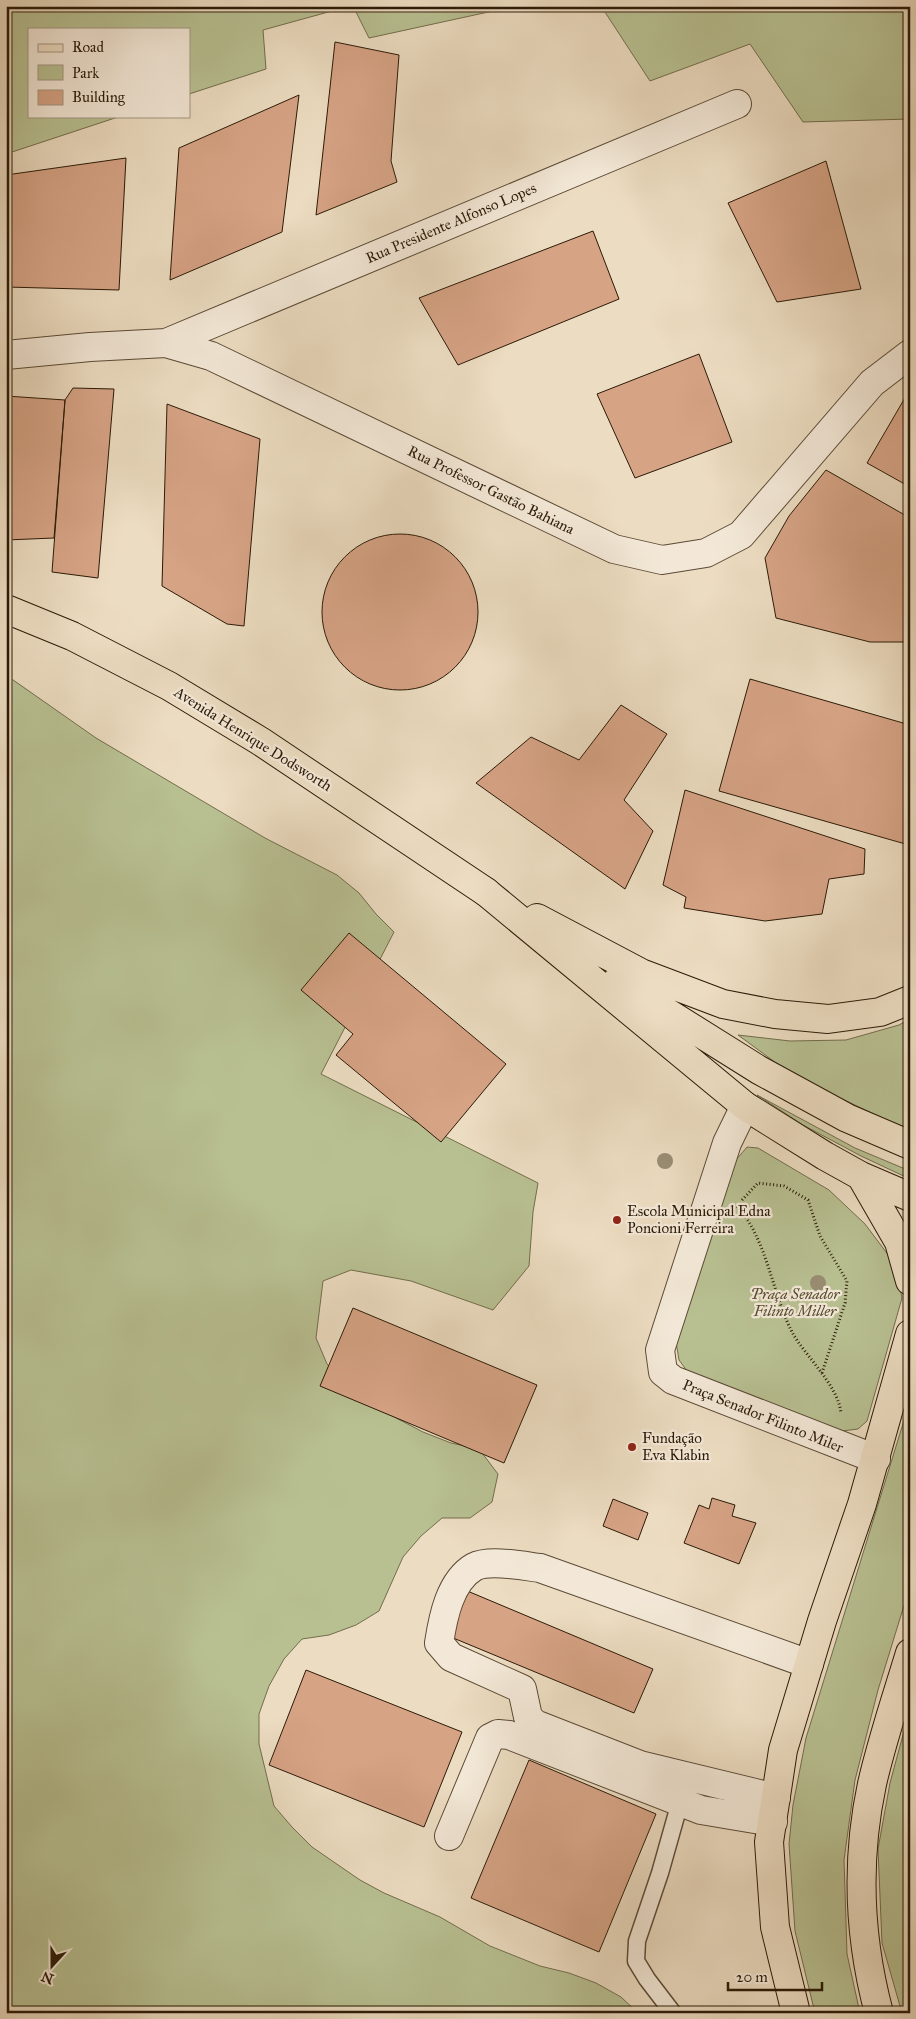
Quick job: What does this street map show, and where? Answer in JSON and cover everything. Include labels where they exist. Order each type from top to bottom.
[{"type":"main road","name":"Avenida Henrique Dodsworth","points":[[6,609],[72,636],[169,686],[260,742],[486,892]]},
{"type":"main road","points":[[486,892],[745,1106],[861,1176],[910,1197]]},
{"type":"main road","points":[[486,892],[640,973],[723,1004],[775,1014],[828,1019],[880,1012],[910,1000]]},
{"type":"main road","points":[[523,922],[759,1070],[847,1118],[910,1145]]},
{"type":"main road","points":[[861,1176],[899,1242],[910,1282]]},
{"type":"main road","points":[[796,2013],[774,1927],[770,1842],[783,1750],[876,1459],[910,1334]]},
{"type":"main road","points":[[879,2013],[862,1928],[862,1871],[865,1827],[872,1783],[910,1652]]},
{"type":"street","name":"Rua Presidente Alfonso Lopes","points":[[166,343],[736,104]]},
{"type":"street","name":"Rua Professor Gastão Bahiana","points":[[6,355],[90,347],[166,343],[211,356],[614,548],[662,560],[706,553],[741,535],[872,383],[910,354]]},
{"type":"street","name":"Praça Senador Filinto Miler","points":[[745,1106],[727,1143],[660,1350],[663,1372],[673,1380],[876,1459]]},
{"type":"street","points":[[774,1810],[640,1765],[535,1724],[528,1717],[522,1690],[451,1657],[439,1643],[442,1623],[457,1581],[475,1566],[502,1563],[540,1568],[809,1664]]},
{"type":"street","points":[[449,1836],[490,1738],[498,1734],[509,1736],[701,1810],[774,1810]]},
{"type":"lane","points":[[673,2013],[636,1961],[637,1941],[660,1873],[680,1802]]},
{"type":"path","points":[[822,1373],[845,1303],[847,1281],[820,1236],[808,1200],[784,1186],[758,1183],[736,1206],[744,1214],[761,1250],[792,1332],[822,1373],[840,1406],[841,1415]]},
{"type":"green space","points":[[6,6],[350,6],[263,30],[266,69],[190,94],[190,28],[28,28],[28,118],[115,118],[6,154]]},
{"type":"green space","points":[[353,6],[516,6],[369,38]]},
{"type":"green space","points":[[601,6],[910,6],[910,119],[803,122],[750,44],[650,81]]},
{"type":"green space","points":[[6,675],[96,738],[265,838],[337,875],[359,893],[394,932],[321,1074],[538,1183],[533,1212],[529,1266],[493,1310],[411,1281],[351,1270],[323,1281],[316,1338],[327,1364],[349,1388],[398,1419],[423,1432],[451,1443],[479,1449],[498,1474],[492,1502],[470,1518],[442,1518],[421,1536],[403,1557],[379,1611],[356,1625],[329,1635],[302,1639],[284,1659],[269,1686],[259,1714],[259,1744],[274,1806],[312,1847],[360,1880],[384,1893],[440,1917],[490,1946],[540,1966],[569,1973],[596,1983],[621,1997],[638,2013],[6,2013]]},
{"type":"green space","points":[[910,1019],[910,1131],[840,1098],[783,1068],[738,1035],[790,1041],[846,1040],[899,1025]]},
{"type":"green space","points":[[757,1095],[855,1148],[910,1171],[910,1179],[861,1156],[803,1125]]},
{"type":"green space","name":"Praça Senador Filinto Miller","points":[[747,1147],[758,1148],[829,1190],[865,1224],[895,1264],[902,1298],[867,1421],[858,1429],[842,1431],[687,1371],[679,1360],[676,1342],[736,1160]]},
{"type":"green space","points":[[910,1401],[910,1586],[878,1690],[855,1780],[844,1860],[847,1954],[860,2013],[815,2013],[795,1931],[789,1844],[793,1805],[806,1738]]},
{"type":"green space","points":[[910,1709],[910,2013],[902,2013],[882,1943],[878,1849],[890,1783]]},
{"type":"building","points":[[335,42],[399,55],[391,161],[397,182],[316,215]]},
{"type":"building","points":[[299,95],[282,232],[170,280],[179,148]]},
{"type":"building","points":[[126,158],[119,290],[6,287],[6,175]]},
{"type":"building","points":[[826,161],[861,289],[777,302],[728,203]]},
{"type":"building","points":[[593,231],[619,299],[458,365],[419,298]]},
{"type":"building","points":[[699,354],[732,442],[635,478],[597,394]]},
{"type":"building","points":[[73,388],[114,389],[98,578],[52,572],[65,400]]},
{"type":"building","points":[[6,396],[65,400],[54,538],[6,540]]},
{"type":"building","points":[[906,396],[910,398],[910,487],[867,463]]},
{"type":"building","points":[[167,404],[260,439],[244,626],[227,624],[162,586]]},
{"type":"building","points":[[826,470],[910,518],[910,642],[870,642],[776,618],[765,558],[789,516]]},
{"type":"building","points":[[400,534],[430,540],[443,547],[455,557],[465,569],[472,582],[478,612],[472,642],[465,655],[455,667],[443,677],[430,684],[400,690],[370,684],[357,677],[345,667],[335,655],[328,642],[322,612],[328,582],[335,569],[345,557],[357,547],[370,540]]},
{"type":"building","points":[[750,679],[910,725],[909,845],[719,791]]},
{"type":"building","points":[[621,705],[667,734],[624,800],[653,831],[625,889],[476,783],[531,737],[579,760]]},
{"type":"building","points":[[685,790],[865,849],[864,874],[829,879],[822,914],[765,921],[684,908],[686,897],[663,885]]},
{"type":"building","points":[[349,933],[506,1064],[441,1142],[336,1055],[353,1034],[301,990]]},
{"type":"building","points":[[353,1308],[537,1385],[504,1463],[320,1386]]},
{"type":"building","points":[[712,1498],[735,1505],[732,1516],[756,1523],[739,1564],[684,1543],[699,1505],[709,1509]]},
{"type":"building","points":[[613,1499],[648,1513],[638,1540],[603,1526]]},
{"type":"building","points":[[465,1590],[653,1669],[634,1713],[446,1635]]},
{"type":"building","points":[[306,1670],[462,1732],[424,1827],[269,1765]]},
{"type":"building","points":[[529,1760],[656,1814],[599,1952],[471,1898]]},
{"type":"place","name":"Escola Municipal Edna Poncioni Ferreira","points":[[617,1220]]},
{"type":"place","name":"Fundação Eva Klabin","points":[[632,1447]]}]
